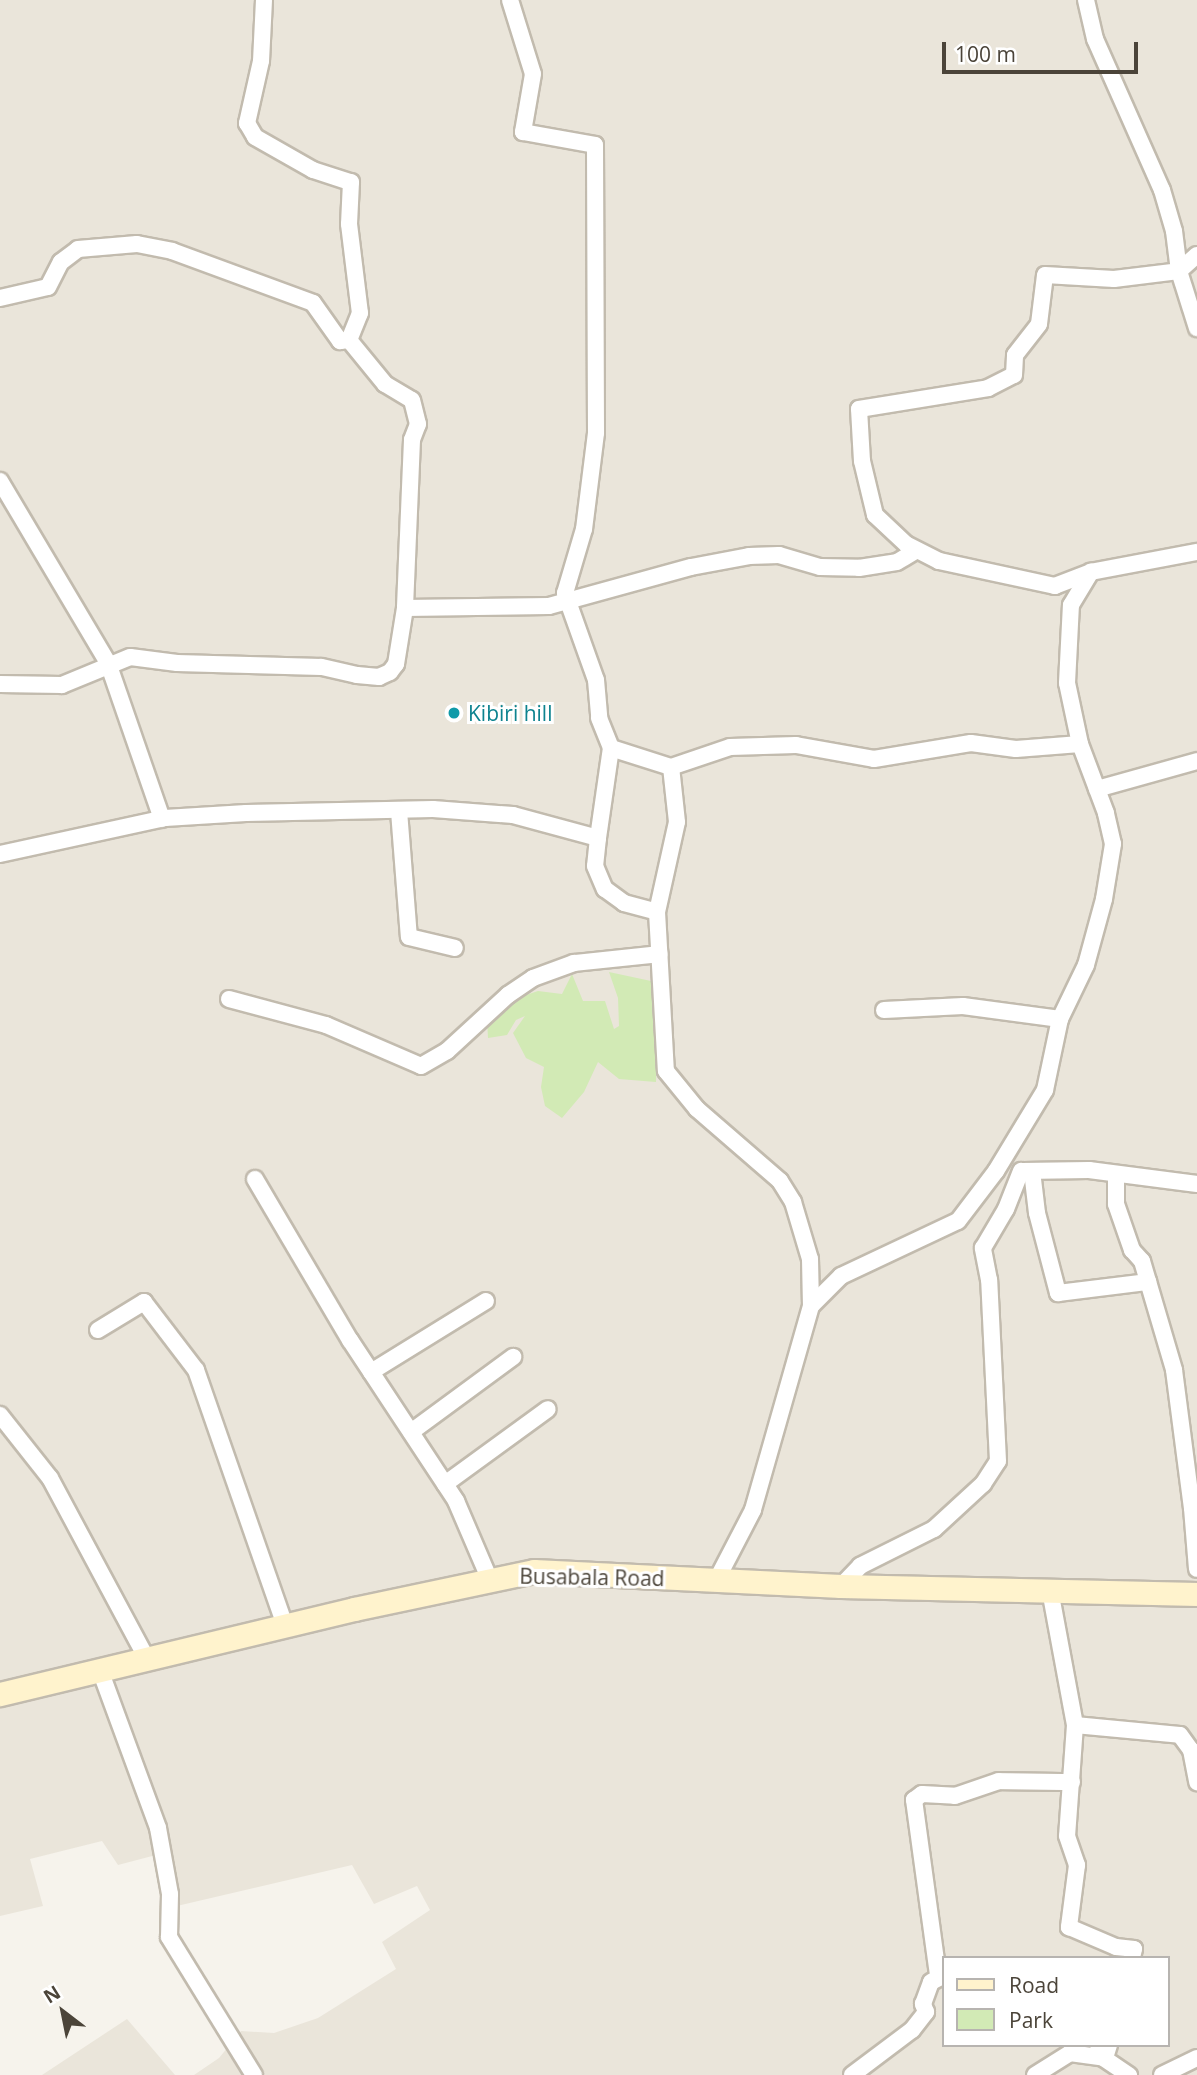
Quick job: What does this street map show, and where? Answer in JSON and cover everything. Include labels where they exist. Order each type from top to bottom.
[{"type":"street","points":[[264,0],[261,61],[247,123],[255,137],[313,170],[351,182],[349,224],[360,313],[349,340]]},
{"type":"street","points":[[510,0],[533,74],[523,132],[595,145],[596,433],[584,529],[566,603],[596,680],[599,719],[611,748],[595,866],[605,889],[624,903],[657,912]]},
{"type":"street","points":[[1086,0],[1096,39],[1162,190],[1174,231],[1179,271],[1197,328]]},
{"type":"street","points":[[0,298],[48,287],[61,262],[78,249],[137,244],[172,251],[313,303],[340,341],[349,340]]},
{"type":"street","points":[[1197,255],[1179,271],[1114,279],[1045,275],[1039,324],[1015,355],[1014,375],[988,388],[859,409],[862,461],[876,515],[917,550],[939,561],[1055,586],[1091,572],[1197,552]]},
{"type":"street","points":[[0,684],[62,685],[108,663],[130,657],[177,663],[279,664],[379,677],[396,664],[405,608],[412,440],[418,424],[412,400],[376,374],[349,340]]},
{"type":"street","points":[[0,481],[108,663],[162,819]]},
{"type":"street","points":[[405,608],[515,609],[566,603],[691,567],[749,556],[779,555],[820,567],[859,568],[897,562],[917,550]]},
{"type":"street","points":[[811,1306],[841,1276],[948,1228],[996,1171],[1045,1090],[1060,1018],[1086,965],[1110,869],[1110,827],[1080,744],[1067,683],[1071,605],[1091,572]]},
{"type":"street","points":[[1055,586],[1071,605]]},
{"type":"street","points":[[611,748],[671,767],[730,747],[796,745],[874,759],[971,743],[1016,749],[1080,744]]},
{"type":"street","points":[[1097,789],[1197,761]]},
{"type":"street","points":[[671,767],[677,822],[657,912],[662,1050],[666,1071],[697,1109],[755,1155],[788,1193],[807,1240],[811,1306],[753,1510],[716,1581]]},
{"type":"street","points":[[0,854],[162,819],[399,811],[513,815],[598,838]]},
{"type":"street","points":[[399,811],[409,937],[455,948]]},
{"type":"street","points":[[229,999],[326,1025],[421,1066],[447,1051],[508,995],[533,978],[574,963],[660,954]]},
{"type":"street","points":[[884,1010],[963,1006],[1060,1018]]},
{"type":"street","points":[[996,1171],[1073,1169],[1197,1184]]},
{"type":"street","points":[[1026,1171],[1055,1290],[1064,1296],[1148,1282]]},
{"type":"street","points":[[841,1586],[860,1566],[934,1529],[983,1484],[999,1461],[989,1280],[983,1248],[1026,1171]]},
{"type":"street","points":[[1116,1175],[1116,1204],[1148,1282],[1174,1370],[1194,1508],[1197,1569]]},
{"type":"street","points":[[255,1179],[372,1372],[445,1484],[489,1578]]},
{"type":"street","points":[[372,1372],[486,1301]]},
{"type":"street","points":[[99,1330],[144,1302],[196,1370],[285,1626]]},
{"type":"street","points":[[411,1432],[513,1357]]},
{"type":"street","points":[[445,1484],[548,1409]]},
{"type":"street","points":[[0,1415],[50,1478],[147,1659]]},
{"type":"street","name":"Busabala Road","points":[[0,1694],[489,1578],[534,1571],[841,1586],[1197,1594]]},
{"type":"street","points":[[1050,1590],[1075,1725],[1067,1836],[1077,1865],[1069,1927],[1116,1947],[1134,1949],[1132,1956]]},
{"type":"street","points":[[100,1670],[158,1828],[170,1894],[169,1937],[254,2075]]},
{"type":"street","points":[[1075,1725],[1180,1735],[1191,1750],[1197,1782]]},
{"type":"street","points":[[852,2075],[912,2030],[926,2012],[926,1994],[940,1976],[914,1800],[922,1794],[955,1796],[999,1781],[1072,1782]]},
{"type":"street","points":[[1090,2047],[1107,2051],[1129,2075]]},
{"type":"street","points":[[1035,2075],[1059,2056],[1107,2051]]},
{"type":"street","points":[[1161,2075],[1197,2058]]},
{"type":"shaded area","points":[[0,0],[1197,0],[1197,2075],[194,2075],[219,2058],[241,2031],[274,2033],[318,2018],[396,1969],[382,1942],[430,1910],[417,1886],[374,1904],[352,1865],[164,1909],[156,1855],[118,1865],[102,1841],[30,1859],[43,1906],[0,1916]]},
{"type":"shaded area","points":[[127,2019],[175,2075],[42,2075]]},
{"type":"green space","points":[[609,972],[651,981],[658,1012],[656,1082],[619,1079],[598,1062],[584,1092],[562,1118],[545,1106],[541,1087],[544,1067],[526,1058],[513,1033],[525,1016],[516,1020],[507,1035],[488,1038],[487,1020],[511,1000],[538,991],[562,994],[572,974],[583,1001],[605,1001],[614,1029],[619,1026],[618,998]]},
{"type":"place","name":"Kibiri hill","points":[[454,713]]}]
